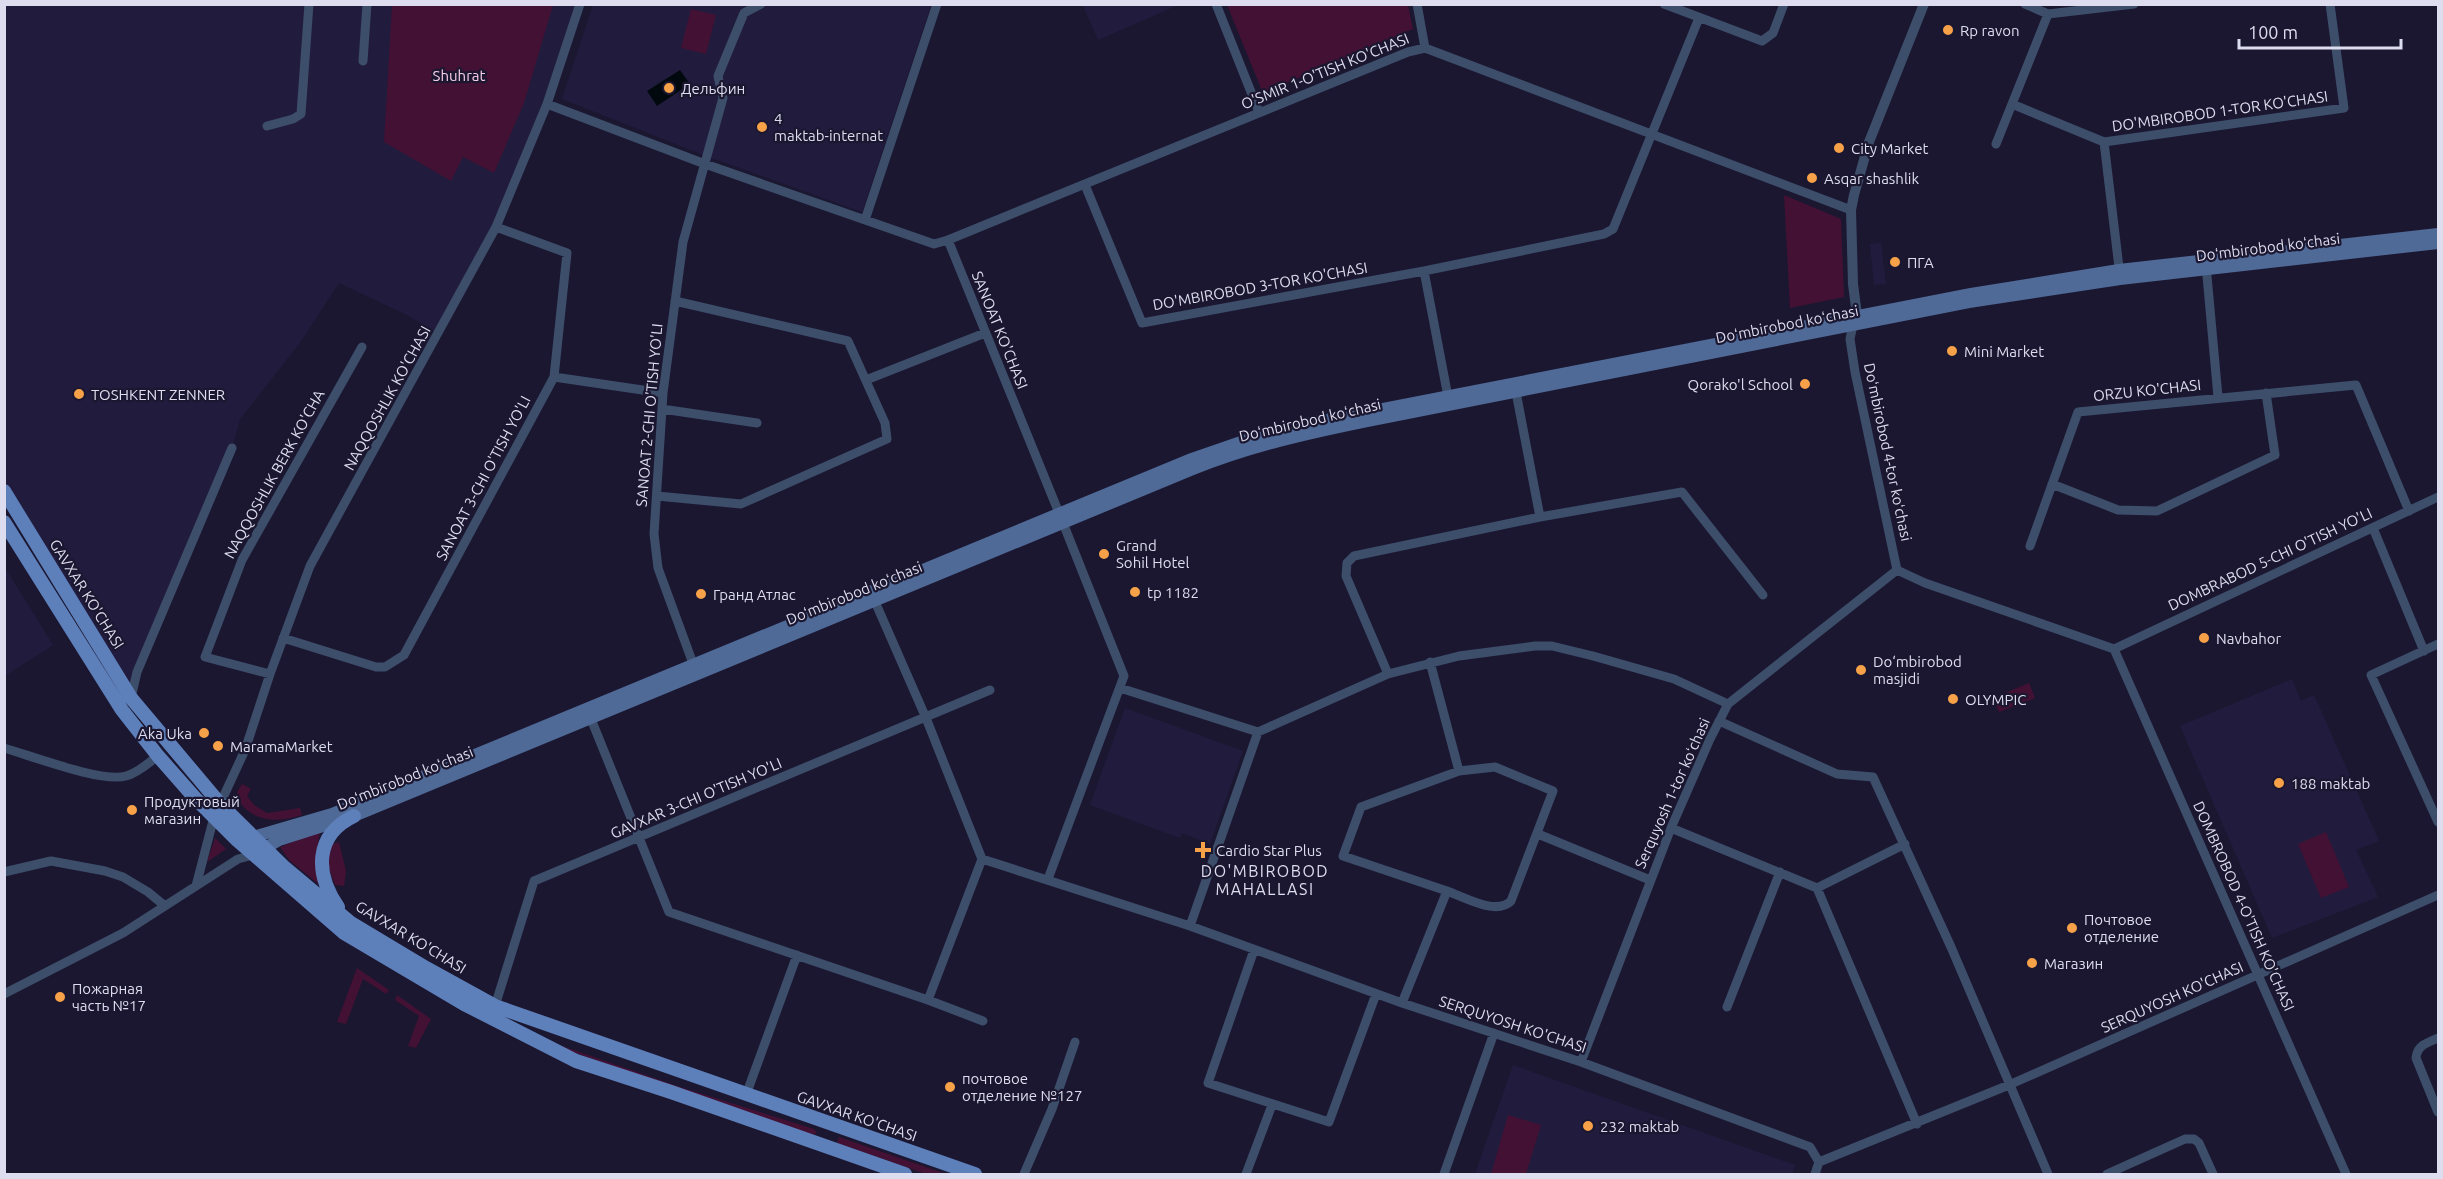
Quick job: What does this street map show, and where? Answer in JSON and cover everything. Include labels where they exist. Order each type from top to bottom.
[{"type":"main road","name":"Doʻmbirobod koʻchasi","points":[[251,848],[280,829],[332,814],[588,713],[1061,518],[1248,449],[1302,434],[1448,401],[1969,302],[2120,275],[2439,234]]},
{"type":"main road","name":"Doʻmbirobod koʻchasi","points":[[2206,265],[2439,243]]},
{"type":"main road","name":"GAVXAR KO'CHASI","points":[[4,491],[131,698],[217,811]]},
{"type":"main road","name":"GAVXAR KO'CHASI","points":[[4,522],[122,710],[158,756],[330,922],[358,943],[464,1004],[576,1061],[905,1174]]},
{"type":"main road","name":"Doʻmbirobod koʻchasi","points":[[251,848],[354,816],[588,713]]},
{"type":"main road","points":[[351,923],[329,891],[323,870],[322,854],[324,844],[332,830],[354,816]]},
{"type":"main road","name":"GAVXAR KO'CHASI","points":[[251,848],[351,923],[495,1006],[975,1174]]},
{"type":"main road","points":[[826,1146],[833,1124]]},
{"type":"street","points":[[267,126],[293,119],[301,114],[309,4]]},
{"type":"street","points":[[363,61],[367,4]]},
{"type":"street","name":"NAQQOSHLIK KO'CHASI","points":[[196,886],[217,811],[245,750],[310,566],[496,227],[547,104],[580,4]]},
{"type":"street","name":"SANOAT 2-CHI O'TISH YO'LI","points":[[695,669],[656,561],[654,534],[663,393],[683,242],[723,98],[718,76],[744,13],[761,4]]},
{"type":"street","points":[[865,219],[937,4]]},
{"type":"street","points":[[1216,4],[1259,112]]},
{"type":"street","points":[[1417,4],[1425,48]]},
{"type":"street","points":[[1664,4],[1762,41],[1773,33],[1784,4]]},
{"type":"street","name":"Doʻmbirobod 4-tor koʻchasi","points":[[1897,570],[1853,324],[1851,210],[1869,142],[1924,4]]},
{"type":"street","points":[[2025,4],[2049,14],[2134,4]]},
{"type":"street","name":"DO'MBIROBOD 1-TOR KO'CHASI","points":[[2012,104],[2104,142],[2344,108],[2330,4]]},
{"type":"street","points":[[1996,144],[2049,14]]},
{"type":"street","name":"DO'MBIROBOD 3-TOR KO'CHASI","points":[[1085,185],[1142,323],[1424,272],[1604,234],[1613,229],[1699,18]]},
{"type":"street","name":"O'SMIR 1-O'TISH KO'CHASI","points":[[948,240],[1408,52],[1425,48],[1851,210]]},
{"type":"street","points":[[547,104],[934,244],[948,240]]},
{"type":"street","name":"DO'MBIROBOD 1-TOR KO'CHASI","points":[[2104,142],[2120,275]]},
{"type":"street","name":"SANOAT 3-CHI O'TISH YO'LI","points":[[283,638],[376,667],[385,667],[404,655],[554,377],[567,253],[496,227]]},
{"type":"street","name":"SANOAT KO'CHASI","points":[[948,240],[1124,676],[1120,688]]},
{"type":"street","name":"ORZU KO'CHASI","points":[[2206,265],[2218,397]]},
{"type":"street","points":[[1424,272],[1448,401]]},
{"type":"street","points":[[657,496],[741,504],[887,439],[885,423],[848,341],[675,301]]},
{"type":"street","points":[[866,380],[985,333]]},
{"type":"street","name":"NAQQOSHLIK BERK KO'CHA","points":[[270,674],[205,657],[242,560],[362,347]]},
{"type":"street","points":[[554,377],[663,393]]},
{"type":"street","name":"ORZU KO'CHASI","points":[[2030,546],[2078,412],[2356,384],[2409,511]]},
{"type":"street","points":[[1515,389],[1540,517]]},
{"type":"street","points":[[2052,483],[2118,510],[2157,511],[2275,455],[2266,393]]},
{"type":"street","points":[[662,409],[757,423]]},
{"type":"street","points":[[131,698],[137,672],[232,448]]},
{"type":"street","points":[[1388,674],[1346,576],[1350,559],[1354,556],[1540,517],[1682,492],[1763,595]]},
{"type":"street","name":"DOMBRABOD 5-CHI O'TISH YO'LI","points":[[2114,649],[2439,497]]},
{"type":"street","points":[[2373,528],[2424,651]]},
{"type":"street","points":[[1897,570],[1925,583],[2114,649]]},
{"type":"street","name":"Serquyosh 1-tor koʻchasi","points":[[1581,1062],[1671,828],[1728,704],[1897,570]]},
{"type":"street","points":[[872,596],[926,718],[982,859],[928,1000]]},
{"type":"street","points":[[2439,644],[2371,675],[2439,822]]},
{"type":"street","points":[[1048,879],[1120,688],[1258,732],[1388,674],[1430,662],[1484,651],[1552,646],[1674,679],[1728,704]]},
{"type":"street","name":"DOMBROBOD 4-O'TISH KO'CHASI","points":[[2114,649],[2346,1174]]},
{"type":"street","points":[[1430,662],[1459,771]]},
{"type":"street","name":"GAVXAR 3-CHI O'TISH YO'LI","points":[[495,1006],[534,881],[990,690]]},
{"type":"street","points":[[588,713],[669,912],[928,1000],[983,1021]]},
{"type":"street","points":[[1719,721],[1837,774],[1873,777],[1905,843],[2048,1174]]},
{"type":"street","points":[[1190,926],[1258,732]]},
{"type":"street","points":[[4,748],[79,771],[119,777],[138,771],[158,756]]},
{"type":"street","points":[[1495,767],[1553,791],[1538,834],[1508,904],[1495,908],[1343,856],[1361,807],[1459,771],[1495,767]]},
{"type":"street","points":[[1671,828],[1817,888],[1917,1124]]},
{"type":"street","points":[[1538,834],[1650,880]]},
{"type":"street","points":[[1817,888],[1905,843]]},
{"type":"street","points":[[4,994],[123,933],[251,848]]},
{"type":"street","name":"SERQUYOSH KO'CHASI","points":[[982,859],[1190,926],[1376,994],[1581,1062],[1810,1147],[1818,1162],[2009,1085],[2439,895]]},
{"type":"street","points":[[4,872],[51,861],[105,871],[148,892],[165,906]]},
{"type":"street","points":[[1727,1007],[1780,872]]},
{"type":"street","points":[[1402,1003],[1447,891]]},
{"type":"street","points":[[1254,950],[1208,1083],[1329,1122],[1376,994]]},
{"type":"street","points":[[746,1095],[797,955]]},
{"type":"street","points":[[1444,1174],[1494,1033]]},
{"type":"street","points":[[2439,1038],[2421,1046],[2416,1051],[2416,1058],[2439,1112]]},
{"type":"street","points":[[1024,1174],[1052,1108],[1075,1042]]},
{"type":"street","points":[[1246,1174],[1272,1105]]},
{"type":"street","points":[[2108,1174],[2185,1139],[2194,1139],[2199,1143],[2213,1174]]},
{"type":"street","points":[[1815,1174],[1818,1162]]},
{"type":"shaded area","points":[[5,5],[580,5],[496,227],[439,334],[407,315],[339,283],[299,344],[240,419],[232,448],[131,698],[5,491]]},
{"type":"shaded area","name":"4 maktab-internat","points":[[593,5],[931,5],[862,212],[706,156],[562,99]]},
{"type":"shaded area","points":[[1083,5],[1178,5],[1098,40]]},
{"type":"shaded area","name":"Дельфин","points":[[680,70],[690,84],[657,106],[647,91]]},
{"type":"shaded area","points":[[1881,243],[1886,284],[1874,285],[1870,244]]},
{"type":"shaded area","points":[[4,566],[53,645],[5,676],[4,676]]},
{"type":"shaded area","name":"188 maktab","points":[[2292,679],[2301,701],[2314,695],[2379,841],[2356,850],[2378,897],[2272,938],[2180,726]]},
{"type":"shaded area","points":[[1125,708],[1243,751],[1210,844],[1182,833],[1180,838],[1090,805]]},
{"type":"shaded area","name":"232 maktab","points":[[1513,1065],[1795,1165],[1792,1174],[1475,1174]]},
{"type":"green space","name":"Shuhrat","points":[[392,5],[553,5],[524,103],[494,173],[463,157],[451,181],[384,142]]},
{"type":"green space","points":[[1227,5],[1408,5],[1413,29],[1263,93]]},
{"type":"green space","points":[[691,9],[716,15],[706,54],[681,48]]},
{"type":"green space","points":[[1784,195],[1841,219],[1844,297],[1790,308]]},
{"type":"green space","points":[[2029,683],[2035,698],[1999,712],[1993,698]]},
{"type":"green space","points":[[242,784],[251,789],[247,796],[254,805],[267,813],[300,808],[302,815],[275,820],[251,813],[238,800],[237,792]]},
{"type":"green space","points":[[320,831],[317,851],[322,887],[289,860],[280,847]]},
{"type":"green space","points":[[2326,832],[2349,887],[2321,898],[2298,844]]},
{"type":"green space","points":[[215,838],[226,849],[207,862]]},
{"type":"green space","points":[[339,842],[346,871],[344,886],[335,885],[329,869],[329,845]]},
{"type":"green space","points":[[357,968],[389,990],[386,994],[363,979],[346,1024],[337,1022]]},
{"type":"green space","points":[[397,995],[431,1019],[416,1048],[408,1046],[419,1016],[395,1000]]},
{"type":"green space","points":[[542,1039],[680,1087],[814,1129],[817,1133],[812,1135],[541,1041]]},
{"type":"green space","points":[[1508,1115],[1541,1125],[1526,1174],[1491,1174]]},
{"type":"green space","points":[[839,1137],[946,1174],[926,1174],[837,1143]]},
{"type":"place","name":"Rp ravon","points":[[1948,30]]},
{"type":"place","name":"Дельфин","points":[[669,88]]},
{"type":"place","name":"4 maktab-internat","points":[[762,127]]},
{"type":"place","name":"City Market","points":[[1839,148]]},
{"type":"place","name":"Asqar shashlik","points":[[1812,178]]},
{"type":"place","name":"ПГА","points":[[1895,262]]},
{"type":"place","name":"Mini Market","points":[[1952,351]]},
{"type":"place","name":"Qorako'l School","points":[[1805,384]]},
{"type":"place","name":"TOSHKENT ZENNER","points":[[79,394]]},
{"type":"place","name":"Grand Sohil Hotel","points":[[1104,554]]},
{"type":"place","name":"tp 1182","points":[[1135,592]]},
{"type":"place","name":"Гранд Атлас","points":[[701,594]]},
{"type":"place","name":"Navbahor","points":[[2204,638]]},
{"type":"place","name":"Do‘mbirobod masjidi","points":[[1861,670]]},
{"type":"place","name":"OLYMPIC","points":[[1953,699]]},
{"type":"place","name":"Aka Uka","points":[[204,733]]},
{"type":"place","name":"MaramaMarket","points":[[218,746]]},
{"type":"place","name":"188 maktab","points":[[2279,783]]},
{"type":"place","name":"Продуктовый магазин","points":[[132,810]]},
{"type":"place","name":"Cardio Star Plus","points":[[1203,850]]},
{"type":"place","name":"Почтовое отделение","points":[[2072,928]]},
{"type":"place","name":"Магазин","points":[[2032,963]]},
{"type":"place","name":"Пожарная часть №17","points":[[60,997]]},
{"type":"place","name":"почтовое отделение №127","points":[[950,1087]]},
{"type":"place","name":"232 maktab","points":[[1588,1126]]},
{"type":"district","name":"DO'MBIROBOD MAHALLASI","points":[[1265,880]]}]
